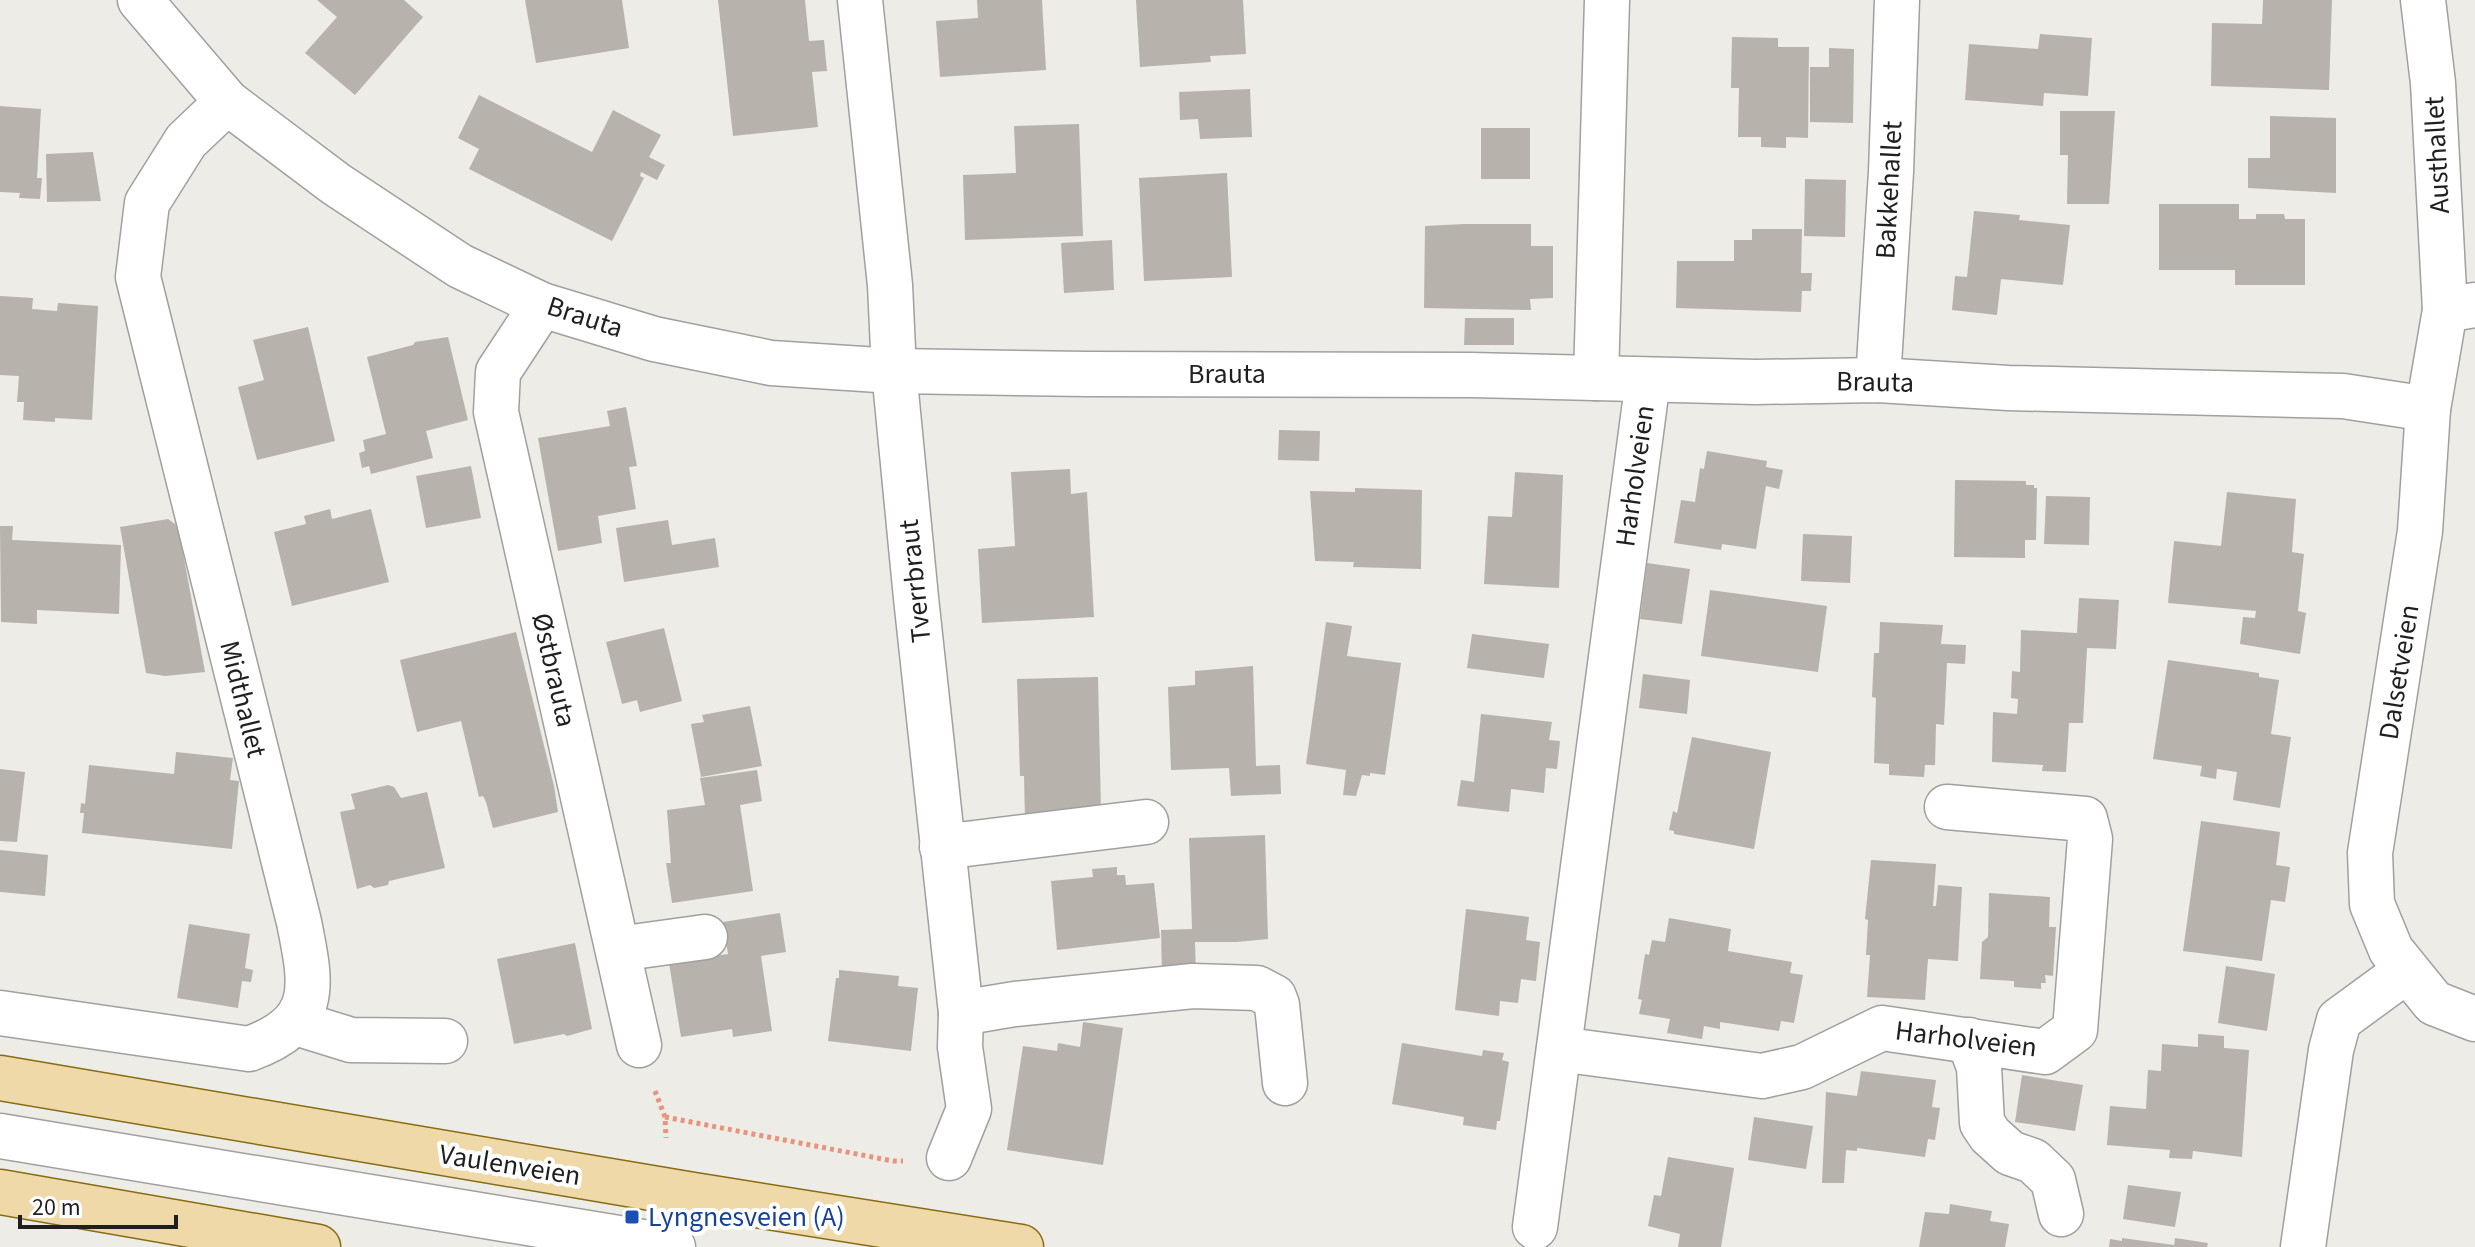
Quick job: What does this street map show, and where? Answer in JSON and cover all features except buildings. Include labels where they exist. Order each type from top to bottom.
[{"type":"main road","name":"Vaulenveien","points":[[0,1078],[1021,1247]]},
{"type":"main road","points":[[0,1192],[318,1247]]},
{"type":"street","name":"Brauta","points":[[140,0],[227,102],[336,184],[460,266],[542,305],[654,339],[771,363],[894,371],[1756,382],[1878,380],[2008,388],[2343,396],[2428,409]]},
{"type":"street","name":"Tverrbraut","points":[[860,0],[942,847],[948,1034],[969,1109],[949,1158]]},
{"type":"street","name":"Harholveien","points":[[1596,378],[1607,0]]},
{"type":"street","name":"Bakkehallet","points":[[1878,380],[1891,172],[1897,0]]},
{"type":"street","name":"Austhallet","points":[[2423,0],[2460,308]]},
{"type":"street","name":"Midthallet","points":[[227,102],[186,141],[147,203],[138,277],[307,959],[308,995],[296,1023]]},
{"type":"street","name":"Østbrauta","points":[[542,305],[498,372],[496,412],[639,1045]]},
{"type":"street","name":"Dalsetveien","points":[[2460,308],[2428,409],[2420,531],[2370,853],[2372,904],[2391,950],[2434,1003],[2475,1019]]},
{"type":"street","name":"Harholveien","points":[[1535,1227],[1648,380]]},
{"type":"street","name":"Harholveien","points":[[1559,1049],[1762,1076],[1802,1067],[1882,1028],[2045,1052],[2075,1030],[2090,839],[2085,819],[1947,807]]},
{"type":"street","points":[[942,847],[1146,822]]},
{"type":"street","points":[[618,949],[705,937]]},
{"type":"street","points":[[2303,1247],[2331,1050],[2339,1020],[2406,971]]},
{"type":"street","points":[[948,1034],[1015,1004],[1193,986],[1257,988],[1274,997],[1277,1005],[1285,1083]]},
{"type":"street","points":[[0,1013],[249,1049],[277,1039],[296,1023],[351,1040],[445,1041]]},
{"type":"street","points":[[1969,1040],[1979,1067],[1982,1123],[2010,1153],[2033,1161],[2053,1180],[2061,1214]]},
{"type":"street","points":[[0,1136],[673,1247]]},
{"type":"path","points":[[665,1117],[893,1161],[949,1158]]},
{"type":"place","name":"Lyngnesveien (A)","points":[[632,1217]]}]
